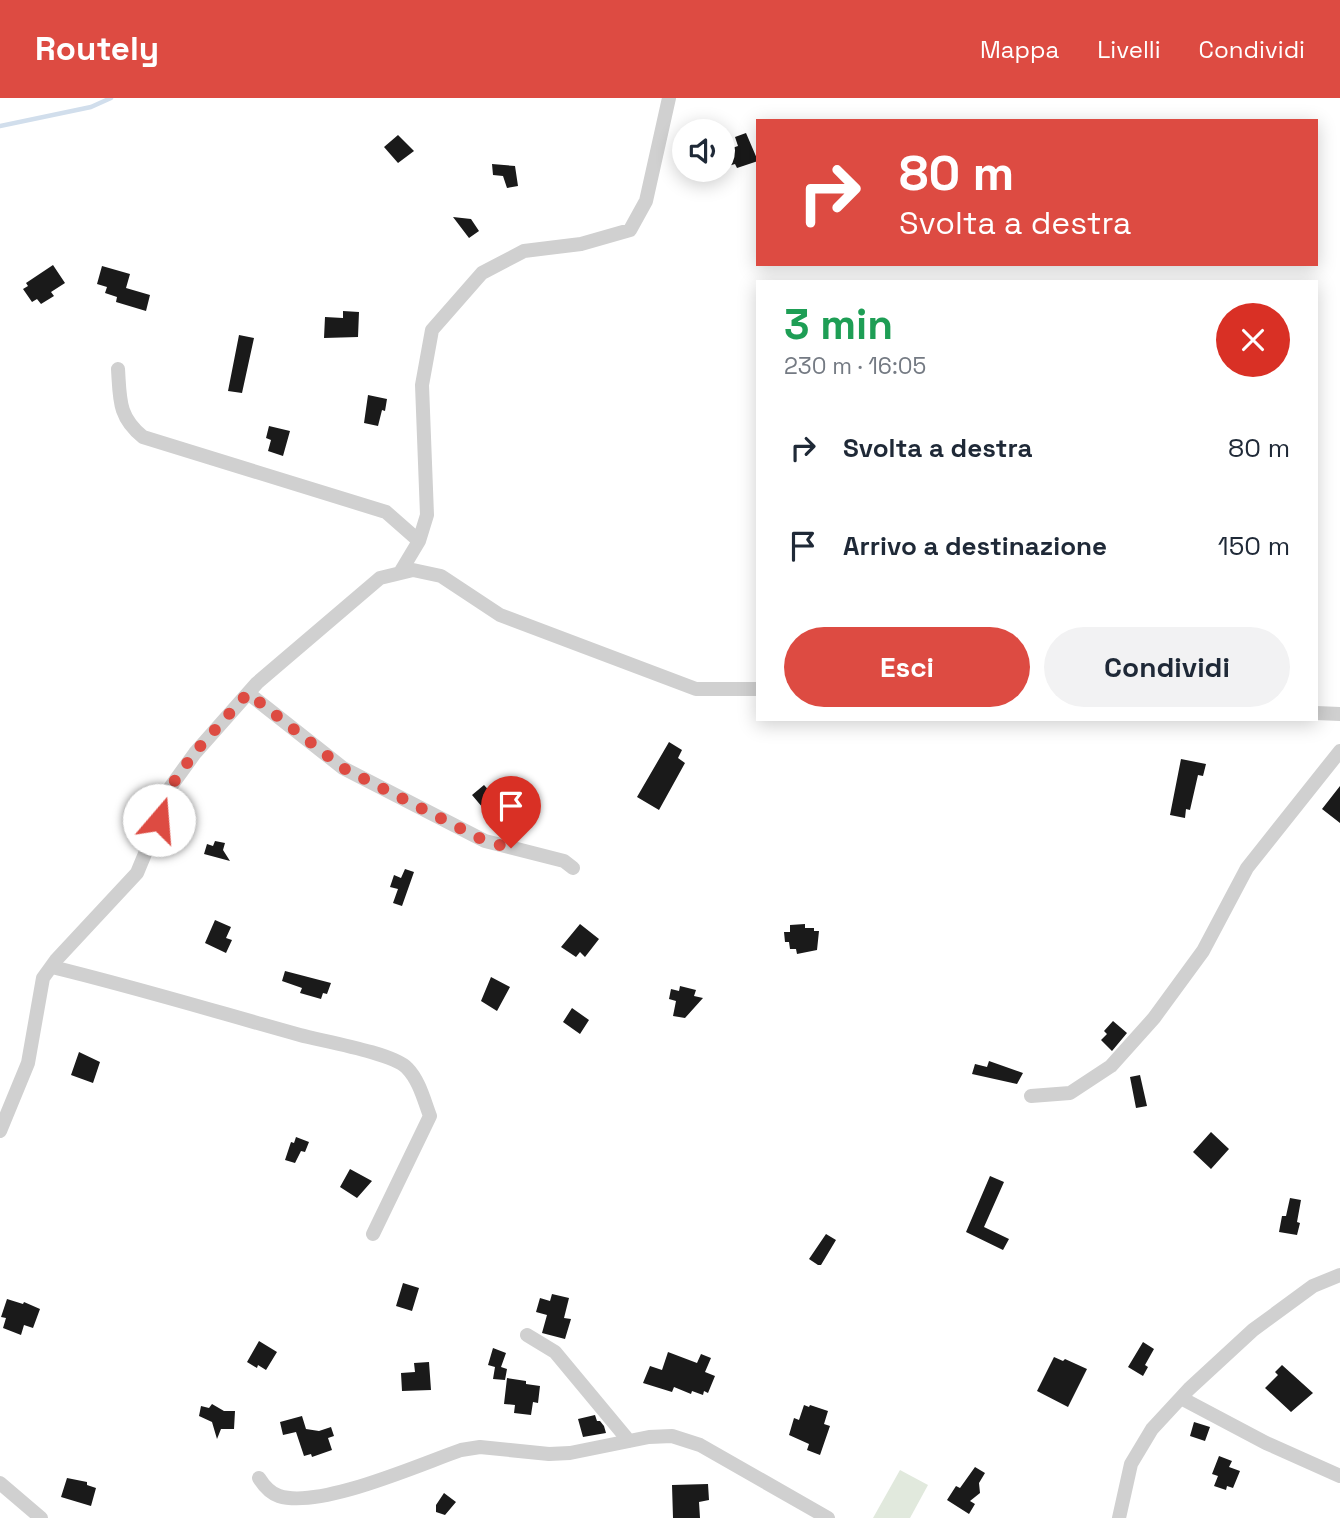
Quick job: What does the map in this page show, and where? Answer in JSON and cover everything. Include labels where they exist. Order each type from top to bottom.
[{"type":"street","points":[[401,572],[419,541],[427,515],[422,385],[432,330],[482,273],[524,251],[581,244],[630,230],[646,201],[668,98]]},
{"type":"street","points":[[117,369],[124,417],[143,437],[386,512],[419,541]]},
{"type":"street","points":[[0,1131],[28,1063],[43,978],[137,873],[159,820],[164,796],[195,752],[248,693],[380,578],[413,570],[441,576],[500,615],[696,689],[756,689]]},
{"type":"street","points":[[248,693],[343,768],[485,841],[564,861],[573,868]]},
{"type":"street","points":[[1318,713],[1340,714]]},
{"type":"street","points":[[1031,1096],[1069,1093],[1111,1066],[1154,1018],[1203,950],[1247,868],[1340,751]]},
{"type":"street","points":[[52,967],[124,984],[302,1036],[375,1053],[406,1066],[421,1090],[430,1116],[373,1234]]},
{"type":"street","points":[[1119,1518],[1131,1464],[1152,1429],[1253,1330],[1313,1286],[1340,1275]]},
{"type":"street","points":[[527,1335],[555,1352],[629,1441]]},
{"type":"street","points":[[1181,1398],[1266,1443],[1340,1476]]},
{"type":"street","points":[[259,1478],[267,1489],[277,1496],[299,1499],[332,1495],[461,1450],[476,1448],[549,1454],[570,1453],[629,1441],[672,1436],[700,1445],[828,1518]]},
{"type":"street","points":[[0,1483],[41,1518]]},
{"type":"shaded area","points":[[900,1470],[928,1485],[910,1518],[873,1518]]},
{"type":"building","points":[[746,133],[756,162],[737,168],[735,147],[738,146],[735,137]]},
{"type":"building","points":[[398,135],[414,151],[398,163],[384,147]]},
{"type":"building","points":[[492,164],[515,166],[518,186],[507,188],[503,176],[493,175]]},
{"type":"building","points":[[453,217],[471,219],[479,231],[469,238]]},
{"type":"building","points":[[53,265],[65,283],[51,292],[54,296],[41,304],[37,299],[32,302],[23,289],[28,286],[26,283]]},
{"type":"building","points":[[102,266],[130,274],[126,288],[150,295],[146,311],[116,302],[117,297],[105,293],[107,287],[97,284]]},
{"type":"building","points":[[343,311],[359,312],[358,337],[324,338],[325,317],[343,318]]},
{"type":"building","points":[[239,335],[254,338],[242,393],[228,391]]},
{"type":"building","points":[[368,395],[387,399],[378,426],[364,423]]},
{"type":"building","points":[[269,426],[290,431],[283,456],[268,451],[271,440],[266,438]]},
{"type":"building","points":[[669,742],[682,750],[678,758],[685,763],[659,810],[637,797]]},
{"type":"building","points":[[1181,759],[1206,764],[1203,776],[1198,775],[1190,810],[1186,809],[1185,818],[1170,815]]},
{"type":"building","points":[[484,785],[495,797],[483,808],[472,795]]},
{"type":"building","points":[[1340,786],[1340,823],[1322,809]]},
{"type":"building","points":[[215,841],[225,843],[223,850],[230,861],[204,854],[207,844],[213,846]]},
{"type":"building","points":[[405,869],[414,872],[402,906],[393,903],[398,889],[390,887],[394,875],[401,878]]},
{"type":"building","points":[[215,920],[231,927],[226,938],[232,940],[226,953],[205,943]]},
{"type":"building","points":[[580,924],[599,939],[585,957],[580,952],[576,957],[561,947]]},
{"type":"building","points":[[805,924],[805,928],[819,931],[817,950],[797,954],[796,949],[790,949],[789,942],[785,942],[784,932],[790,932],[790,925]]},
{"type":"building","points":[[285,971],[331,983],[327,994],[323,993],[321,999],[300,993],[302,988],[282,981]]},
{"type":"building","points":[[491,977],[510,987],[497,1011],[481,1001]]},
{"type":"building","points":[[680,986],[696,990],[694,996],[703,998],[685,1018],[673,1016],[676,1001],[669,999],[671,989],[679,991]]},
{"type":"building","points":[[572,1008],[589,1020],[580,1034],[563,1022]]},
{"type":"building","points":[[1113,1021],[1127,1033],[1112,1051],[1101,1040],[1107,1034],[1104,1031]]},
{"type":"building","points":[[79,1052],[100,1062],[93,1083],[71,1075]]},
{"type":"building","points":[[989,1061],[1023,1073],[1017,1084],[972,1074],[975,1064],[987,1067]]},
{"type":"building","points":[[1140,1075],[1147,1106],[1136,1108],[1130,1077]]},
{"type":"building","points":[[1211,1132],[1229,1149],[1211,1169],[1193,1152]]},
{"type":"building","points":[[296,1137],[309,1142],[305,1152],[301,1151],[295,1163],[285,1160],[291,1142],[294,1143]]},
{"type":"building","points":[[350,1169],[372,1181],[357,1198],[340,1187]]},
{"type":"building","points":[[990,1176],[1004,1182],[984,1227],[1009,1239],[1003,1250],[966,1232]]},
{"type":"building","points":[[1290,1198],[1301,1200],[1297,1235],[1279,1232]]},
{"type":"building","points":[[826,1234],[836,1240],[821,1265],[818,1265],[809,1259]]},
{"type":"building","points":[[403,1283],[419,1288],[412,1311],[396,1306]]},
{"type":"building","points":[[552,1294],[569,1298],[564,1318],[571,1319],[565,1339],[542,1333],[547,1315],[536,1312],[540,1298],[550,1301]]},
{"type":"building","points":[[7,1299],[40,1309],[33,1328],[24,1325],[21,1335],[3,1328],[6,1318],[1,1317]]},
{"type":"building","points":[[259,1341],[277,1352],[266,1370],[247,1362]]},
{"type":"building","points":[[1143,1342],[1154,1349],[1145,1365],[1148,1367],[1143,1376],[1128,1367]]},
{"type":"building","points":[[493,1348],[506,1353],[501,1367],[507,1369],[505,1380],[493,1379],[495,1367],[488,1365]]},
{"type":"building","points":[[668,1352],[697,1363],[701,1354],[711,1358],[705,1372],[715,1376],[708,1393],[704,1391],[703,1395],[692,1391],[691,1394],[674,1387],[672,1392],[643,1383],[650,1366],[662,1370]]},
{"type":"building","points":[[1054,1357],[1087,1369],[1068,1407],[1037,1391]]},
{"type":"building","points":[[429,1362],[431,1390],[402,1391],[401,1373],[415,1372],[414,1363]]},
{"type":"building","points":[[1282,1365],[1313,1393],[1291,1412],[1265,1388],[1278,1375],[1275,1372]]},
{"type":"building","points":[[507,1378],[540,1386],[538,1403],[533,1402],[531,1415],[514,1413],[515,1405],[504,1404]]},
{"type":"building","points":[[212,1404],[224,1411],[235,1411],[234,1429],[221,1429],[217,1439],[212,1422],[199,1416],[201,1406],[209,1408]]},
{"type":"building","points":[[804,1405],[828,1411],[824,1424],[830,1426],[820,1455],[807,1450],[809,1444],[789,1435],[794,1418],[799,1420]]},
{"type":"building","points":[[595,1415],[606,1433],[583,1437],[578,1419]]},
{"type":"building","points":[[302,1416],[306,1429],[319,1431],[331,1427],[334,1436],[328,1438],[332,1450],[312,1457],[311,1454],[304,1456],[296,1432],[283,1435],[280,1422]]},
{"type":"building","points":[[1194,1422],[1210,1427],[1205,1441],[1190,1436]]},
{"type":"building","points":[[1219,1456],[1232,1461],[1229,1467],[1240,1471],[1233,1488],[1227,1486],[1226,1490],[1214,1486],[1218,1476],[1212,1474]]},
{"type":"building","points":[[975,1467],[985,1473],[979,1483],[980,1493],[970,1501],[975,1504],[969,1514],[947,1500],[956,1486],[960,1488]]},
{"type":"building","points":[[67,1478],[87,1482],[87,1485],[96,1488],[91,1506],[61,1497]]},
{"type":"building","points":[[708,1484],[709,1500],[699,1502],[700,1518],[673,1518],[672,1485]]},
{"type":"building","points":[[444,1493],[456,1502],[445,1515],[436,1512],[436,1505]]},
{"type":"waterway","points":[[0,126],[91,107],[111,98]]},
{"type":"route","points":[[159,820],[164,796],[195,752],[248,693],[343,768],[485,841],[511,848]]}]
